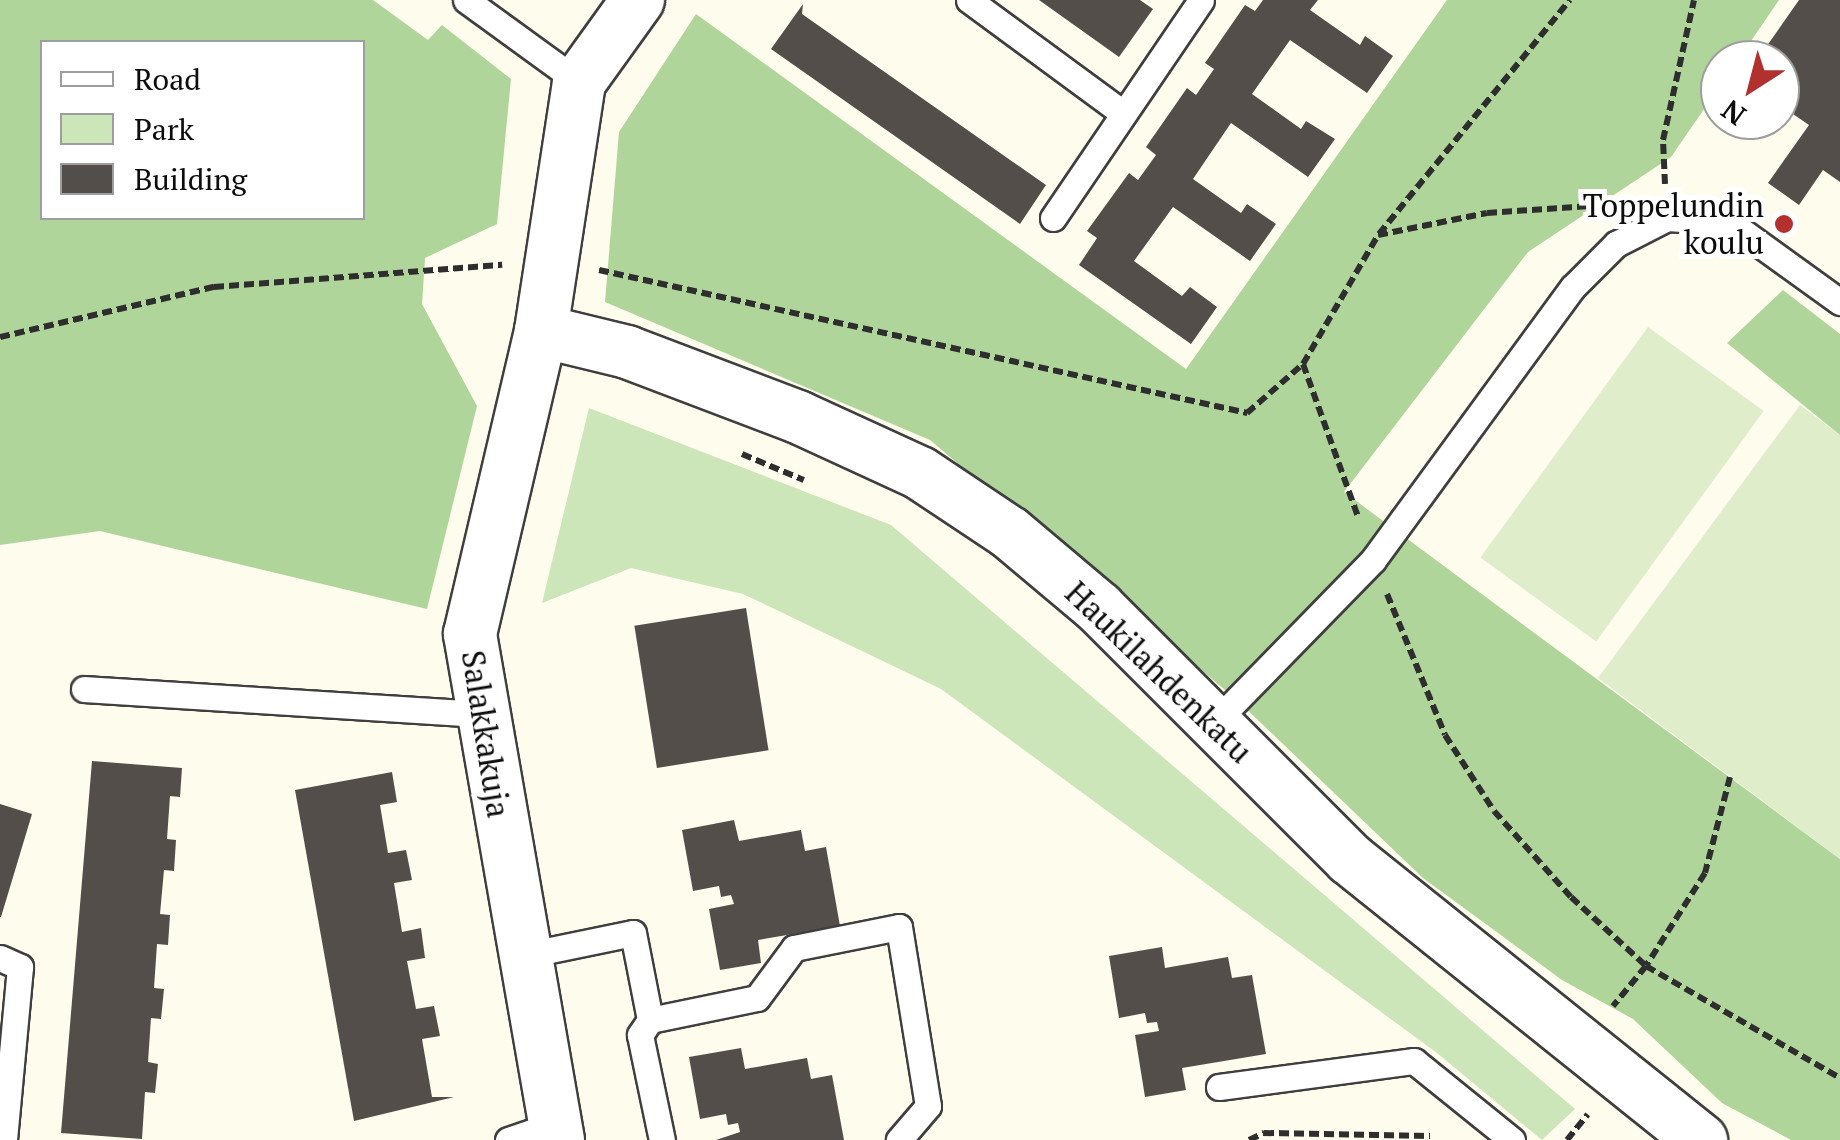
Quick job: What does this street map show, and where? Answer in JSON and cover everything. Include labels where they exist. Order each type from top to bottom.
[{"type":"street","points":[[580,82],[638,0]]},
{"type":"street","name":"Salakkakuja","points":[[540,1135],[526,955],[479,714],[470,634],[541,332],[580,82]]},
{"type":"street","name":"Haukilahdenkatu","points":[[541,332],[627,352],[798,417],[920,473],[1010,533],[1099,608],[1364,871],[1653,1127]]},
{"type":"lane","points":[[466,0],[580,82]]},
{"type":"lane","points":[[969,0],[1123,113]]},
{"type":"lane","points":[[1054,218],[1200,0]]},
{"type":"lane","points":[[1213,724],[1373,560],[1573,286],[1616,244],[1667,218],[1730,222],[1840,302]]},
{"type":"lane","points":[[84,688],[479,714]]},
{"type":"lane","points":[[662,1140],[640,1035],[650,1020],[757,998],[794,948],[899,927],[928,1106],[899,1140]]},
{"type":"lane","points":[[526,955],[633,933],[650,1020]]},
{"type":"lane","points":[[0,958],[20,967],[4,1140]]},
{"type":"lane","points":[[1219,1087],[1414,1061],[1512,1140]]},
{"type":"path","points":[[583,266],[1247,413],[1304,364],[1378,235],[1570,0]]},
{"type":"path","points":[[1378,235],[1487,214],[1604,205],[1667,218],[1663,140],[1694,0]]},
{"type":"path","points":[[0,337],[214,287],[507,265]]},
{"type":"path","points":[[1304,364],[1373,560],[1445,735],[1494,811],[1571,897],[1646,966],[1840,1078]]},
{"type":"path","points":[[722,444],[811,483]]},
{"type":"path","points":[[1610,1010],[1646,966],[1706,873],[1730,777]]},
{"type":"path","points":[[1581,1099],[1592,1108],[1653,1127]]},
{"type":"path","points":[[1566,1140],[1592,1108]]},
{"type":"path","points":[[1249,1140],[1264,1134],[1430,1136]]},
{"type":"green space","points":[[0,0],[373,0],[428,40],[442,25],[511,79],[497,224],[425,258],[422,304],[477,406],[427,609],[100,531],[0,545]]},
{"type":"green space","points":[[1447,0],[1779,0],[1752,40],[1700,40],[1700,115],[1671,157],[1528,252],[1344,492],[1840,859],[1840,1140],[1791,1140],[1722,1103],[1633,1019],[1562,980],[1423,878],[1238,701],[930,440],[605,302],[619,132],[696,14],[1186,369]]},
{"type":"green space","points":[[1783,290],[1840,334],[1840,435],[1727,343]]},
{"type":"green space","points":[[1648,327],[1764,411],[1596,642],[1480,558]]},
{"type":"green space","points":[[1800,405],[1840,435],[1840,859],[1598,678]]},
{"type":"green space","points":[[589,408],[891,525],[1575,1109],[1542,1140],[1437,1053],[941,689],[743,594],[631,568],[542,603]]},
{"type":"building","points":[[1039,0],[1140,0],[1153,9],[1119,57]]},
{"type":"building","points":[[1263,0],[1318,0],[1310,10],[1360,45],[1365,36],[1393,56],[1367,93],[1290,40],[1252,94],[1301,129],[1306,121],[1335,139],[1308,177],[1231,123],[1193,179],[1241,213],[1247,204],[1276,224],[1250,261],[1173,207],[1134,261],[1182,296],[1190,287],[1217,307],[1191,344],[1079,265],[1097,238],[1087,231],[1129,173],[1138,180],[1156,155],[1146,147],[1187,88],[1196,95],[1214,69],[1205,63],[1245,5],[1255,11]]},
{"type":"building","points":[[1799,0],[1840,0],[1840,182],[1823,170],[1799,205],[1768,183],[1809,125],[1800,119],[1800,40],[1771,40]]},
{"type":"building","points":[[803,4],[802,14],[1046,185],[1020,224],[771,49]]},
{"type":"building","points":[[746,608],[769,750],[657,768],[634,626]]},
{"type":"building","points":[[92,761],[182,768],[180,797],[170,796],[167,839],[176,840],[174,871],[164,870],[160,914],[170,915],[168,945],[157,944],[154,988],[164,989],[161,1019],[151,1018],[148,1062],[158,1064],[155,1093],[145,1092],[142,1139],[61,1133]]},
{"type":"building","points":[[392,772],[397,802],[380,805],[388,853],[406,850],[412,880],[394,883],[402,932],[421,928],[425,958],[407,961],[416,1009],[434,1006],[440,1036],[422,1039],[432,1097],[454,1097],[354,1121],[295,790]]},
{"type":"building","points":[[0,804],[32,814],[1,917],[0,917]]},
{"type":"building","points":[[734,820],[739,841],[801,830],[805,851],[826,847],[840,926],[758,940],[761,963],[720,970],[709,909],[734,904],[731,895],[721,897],[719,886],[693,891],[682,830]]},
{"type":"building","points":[[1162,947],[1165,968],[1228,957],[1232,978],[1252,975],[1266,1054],[1182,1068],[1186,1090],[1145,1097],[1135,1035],[1159,1031],[1157,1022],[1147,1023],[1145,1013],[1119,1018],[1109,956]]},
{"type":"building","points":[[741,1048],[745,1069],[807,1058],[811,1079],[832,1075],[844,1140],[716,1140],[740,1132],[738,1123],[728,1125],[726,1114],[700,1119],[689,1057]]},
{"type":"place","name":"Toppelundin koulu","points":[[1784,224]]}]
